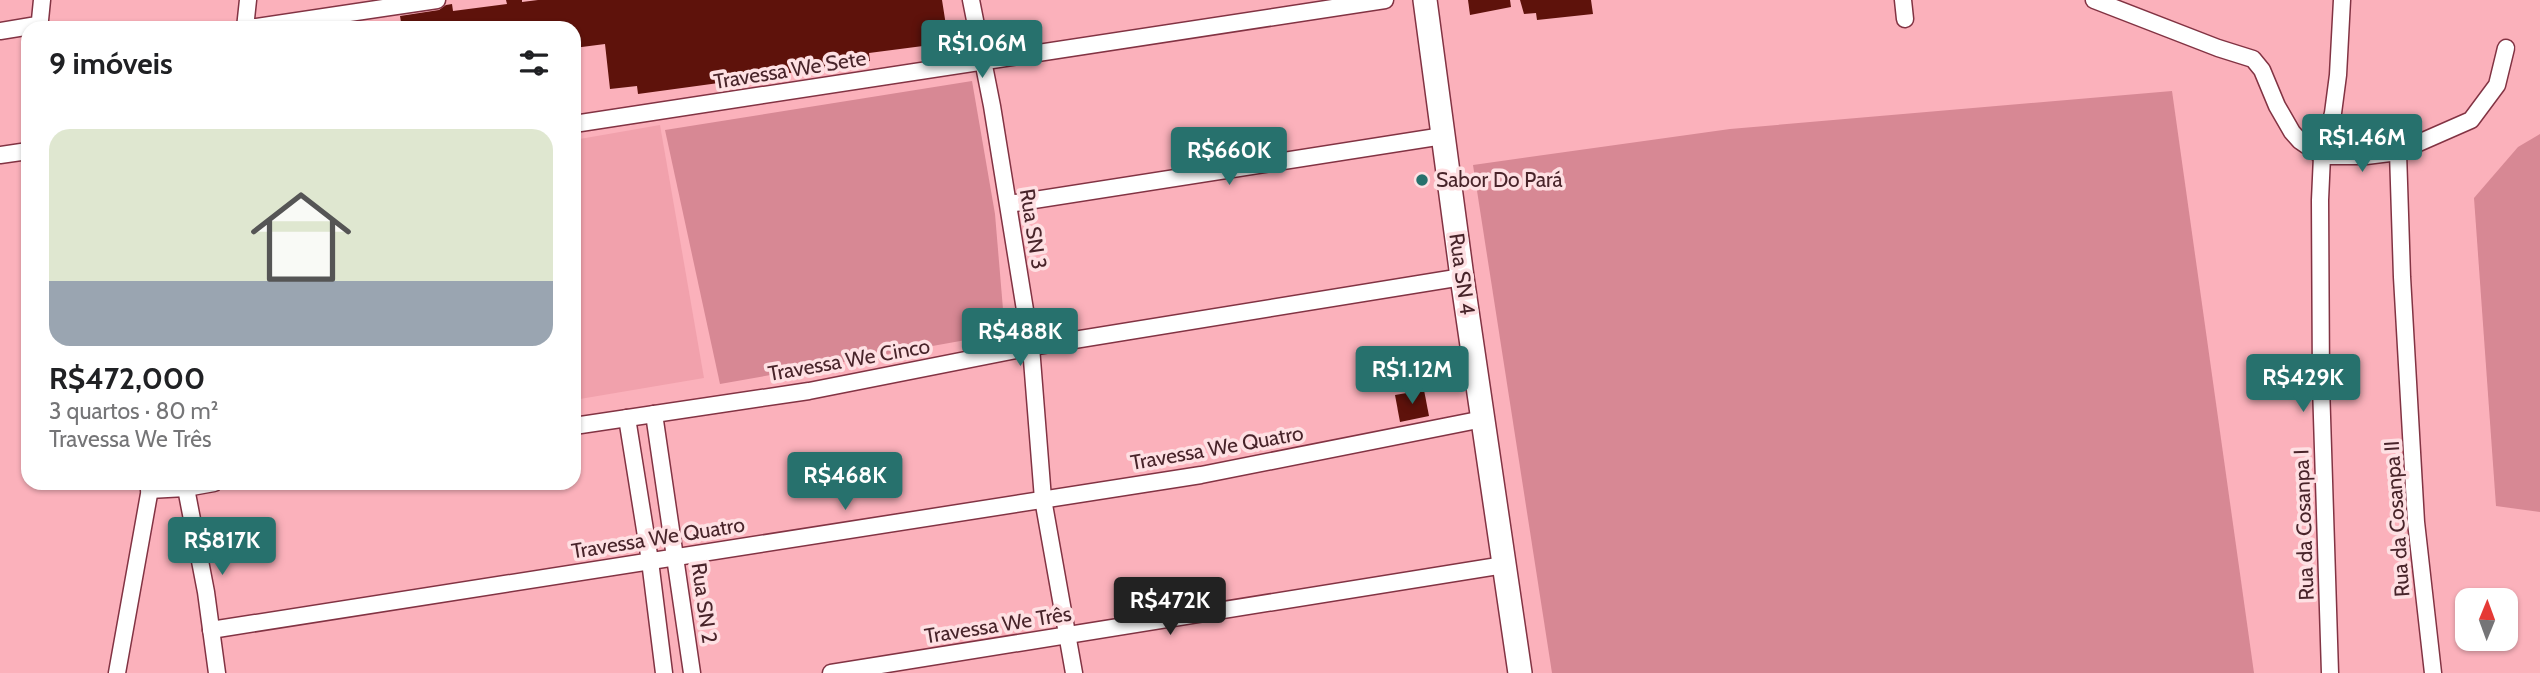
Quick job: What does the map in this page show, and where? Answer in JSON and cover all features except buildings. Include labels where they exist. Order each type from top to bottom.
[{"type":"main road","name":"Rua SN 4","points":[[1425,0],[1520,673]]},
{"type":"street","points":[[39,21],[42,0]]},
{"type":"street","points":[[247,21],[248,0]]},
{"type":"street","points":[[294,21],[437,0]]},
{"type":"street","name":"Rua SN 3","points":[[971,0],[1009,204],[1031,347],[1043,499],[1074,673]]},
{"type":"street","name":"Travessa We Sete","points":[[581,123],[1385,0]]},
{"type":"street","points":[[1903,0],[1905,19]]},
{"type":"street","points":[[2094,0],[2253,59],[2262,71],[2292,132],[2322,156],[2366,156],[2398,152],[2471,120],[2497,85],[2506,48]]},
{"type":"street","name":"Rua da Cosanpa I","points":[[2330,673],[2321,385],[2320,200],[2322,156],[2333,113],[2338,75],[2342,0]]},
{"type":"street","points":[[0,31],[21,28]]},
{"type":"street","points":[[1009,204],[1443,136]]},
{"type":"street","points":[[0,155],[21,152]]},
{"type":"street","name":"Rua da Cosanpa II","points":[[2398,152],[2416,522],[2421,588],[2433,673]]},
{"type":"street","name":"Travessa We Cinco","points":[[581,424],[809,391],[1031,347],[1462,277]]},
{"type":"street","name":"Rua SN 2","points":[[653,414],[692,673]]},
{"type":"street","points":[[627,418],[650,561],[664,673]]},
{"type":"street","name":"Travessa We Quatro","points":[[211,630],[1201,475],[1483,419]]},
{"type":"street","points":[[117,673],[149,490]]},
{"type":"street","points":[[187,490],[217,673]]},
{"type":"street","name":"Travessa We Três","points":[[831,673],[1504,565]]},
{"type":"shaded area","points":[[972,81],[995,214],[1005,333],[720,384],[665,130]]},
{"type":"shaded area","points":[[2172,91],[2254,673],[1552,673],[1473,165],[1730,129]]},
{"type":"shaded area","points":[[660,125],[704,378],[581,399],[581,139]]},
{"type":"shaded area","points":[[2540,134],[2540,512],[2496,506],[2474,198],[2518,147]]},
{"type":"place","name":"Sabor Do Pará","points":[[1422,180]]}]
